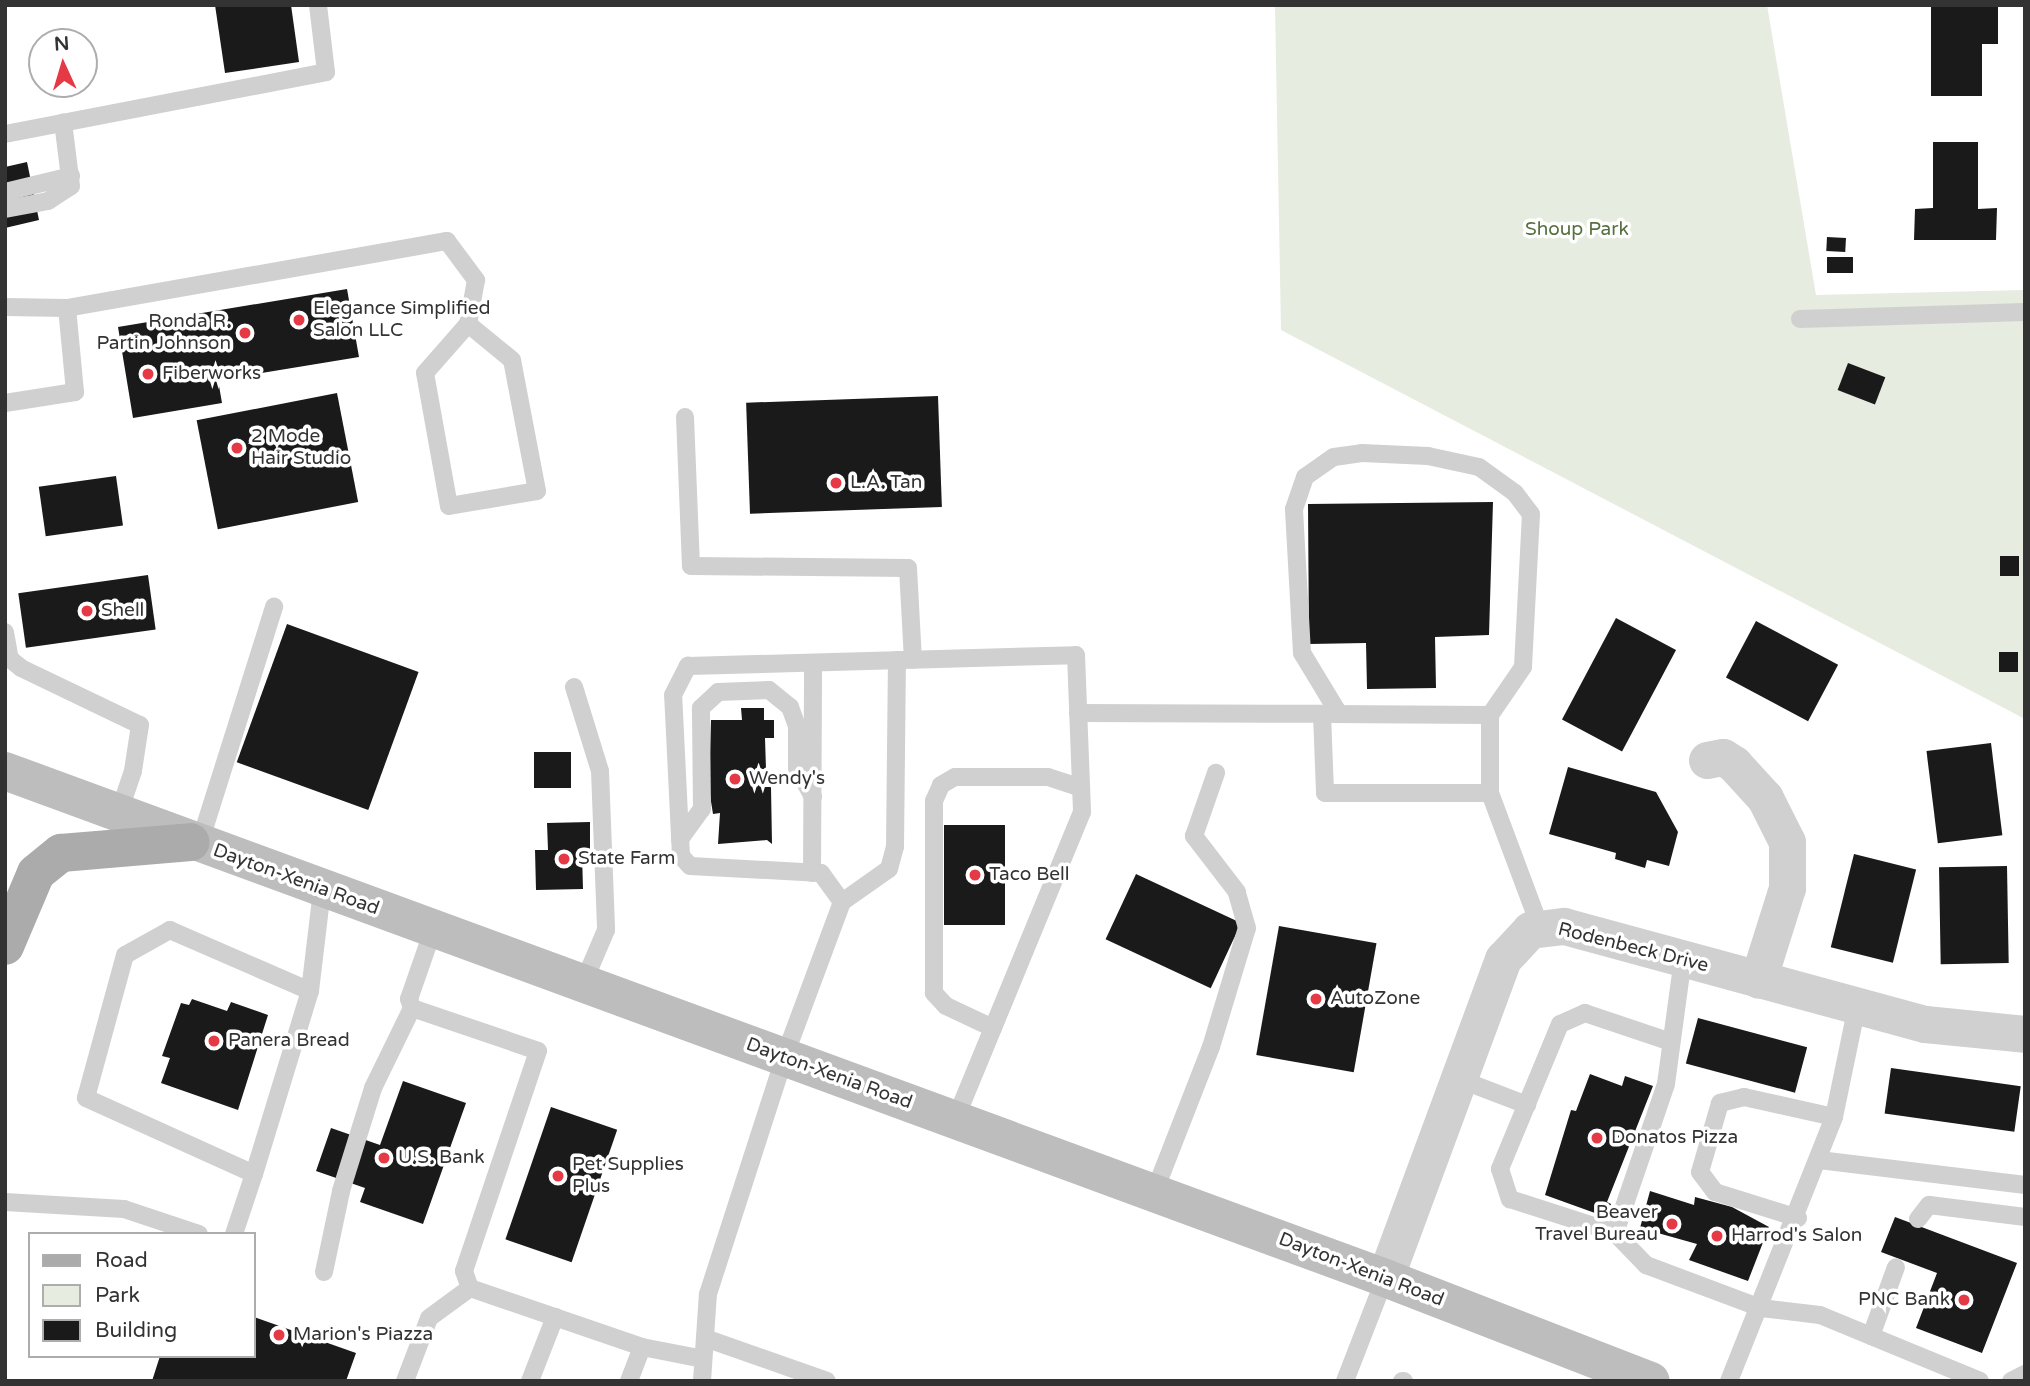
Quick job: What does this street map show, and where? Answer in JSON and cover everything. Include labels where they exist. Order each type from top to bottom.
[{"type":"main road","points":[[5,771],[111,831],[195,843]]},
{"type":"main road","points":[[5,946],[36,873],[61,853],[111,831]]},
{"type":"main road","name":"Dayton-Xenia Road","points":[[195,843],[1385,1278],[1651,1381]]},
{"type":"street","points":[[1707,760],[1724,757],[1734,764],[1765,798],[1787,842],[1787,888],[1758,980]]},
{"type":"street","name":"Rodenbeck Drive","points":[[1385,1278],[1503,959],[1520,937],[1540,927],[1564,926],[1925,1024],[2025,1034]]},
{"type":"lane","points":[[5,134],[326,72],[317,5]]},
{"type":"lane","points":[[5,209],[48,201],[71,186],[63,122]]},
{"type":"lane","points":[[5,192],[71,176]]},
{"type":"lane","points":[[5,307],[67,308],[447,241],[476,280],[468,324],[425,373],[449,506],[537,491],[512,360],[468,324]]},
{"type":"lane","points":[[5,403],[75,392],[67,308]]},
{"type":"lane","points":[[1800,319],[2025,312]]},
{"type":"lane","points":[[685,416],[691,566],[908,568],[895,847],[889,869],[842,902],[784,1058],[708,1294],[702,1381]]},
{"type":"lane","points":[[1490,793],[1325,793],[1330,714],[1302,653],[1294,509],[1305,477],[1334,457],[1362,453],[1428,456],[1479,467],[1516,493],[1531,514],[1523,667],[1490,715],[1490,793],[1540,927]]},
{"type":"lane","points":[[195,843],[274,607]]},
{"type":"lane","points":[[5,632],[10,659],[21,668],[140,725],[133,771],[111,831]]},
{"type":"lane","points":[[817,873],[690,866],[681,856],[673,695],[688,666],[1076,655],[1082,812],[955,1120]]},
{"type":"lane","points":[[813,663],[813,797],[817,873],[842,902]]},
{"type":"lane","points":[[574,688],[600,771],[606,930],[583,985]]},
{"type":"lane","points":[[680,839],[702,809],[701,708],[718,692],[769,690],[790,707],[797,726],[797,768],[813,797]]},
{"type":"lane","points":[[1078,713],[1490,715]]},
{"type":"lane","points":[[1154,1193],[1212,1047],[1247,928],[1237,892],[1194,836],[1216,773]]},
{"type":"lane","points":[[993,1028],[946,1006],[934,993],[934,800],[942,785],[955,777],[1048,777],[1081,788]]},
{"type":"lane","points":[[235,1232],[310,991],[322,890]]},
{"type":"lane","points":[[254,1174],[86,1098],[125,955],[170,930],[310,991]]},
{"type":"lane","points":[[324,1272],[341,1191],[373,1088],[411,1008],[409,999],[433,930]]},
{"type":"lane","points":[[1615,1233],[1666,1084],[1682,959]]},
{"type":"lane","points":[[1729,1381],[1798,1218],[1834,1117],[1857,1006]]},
{"type":"lane","points":[[411,1008],[538,1051],[464,1271],[470,1289]]},
{"type":"lane","points":[[1671,1042],[1586,1013],[1560,1024],[1500,1169],[1510,1199],[1615,1233],[1646,1265],[1761,1308],[1819,1315],[1980,1381]]},
{"type":"lane","points":[[1459,1079],[1527,1105]]},
{"type":"lane","points":[[1798,1218],[1715,1192],[1700,1171],[1720,1103],[1744,1097],[1834,1117]]},
{"type":"lane","points":[[1819,1160],[2025,1185]]},
{"type":"lane","points":[[5,1202],[124,1209],[193,1232]]},
{"type":"lane","points":[[1918,1219],[1929,1205],[2025,1217]]},
{"type":"lane","points":[[1871,1336],[1896,1267]]},
{"type":"lane","points":[[1345,1381],[1385,1278]]},
{"type":"lane","points":[[470,1289],[642,1347],[703,1359]]},
{"type":"lane","points":[[405,1381],[429,1318],[470,1289]]},
{"type":"lane","points":[[530,1381],[555,1317]]},
{"type":"lane","points":[[705,1338],[827,1381]]},
{"type":"lane","points":[[629,1381],[642,1347]]},
{"type":"lane","points":[[2011,1381],[2025,1374]]},
{"type":"green space","name":"Shoup Park","points":[[1275,5],[1767,5],[1816,295],[2025,290],[2025,719],[1281,330]]},
{"type":"building","points":[[215,5],[291,5],[299,62],[225,73]]},
{"type":"building","points":[[1931,5],[1998,6],[1998,44],[1982,44],[1982,96],[1931,96]]},
{"type":"building","points":[[1933,142],[1978,142],[1978,209],[1997,208],[1996,240],[1914,240],[1915,209],[1933,208]]},
{"type":"building","points":[[27,162],[39,220],[5,228],[5,167]]},
{"type":"building","points":[[1827,237],[1846,238],[1845,252],[1826,251]]},
{"type":"building","points":[[1827,257],[1853,257],[1853,273],[1827,273]]},
{"type":"building","points":[[347,289],[359,357],[218,380],[222,403],[133,418],[118,327]]},
{"type":"building","points":[[1848,363],[1885,377],[1875,404],[1838,390]]},
{"type":"building","points":[[337,393],[358,502],[218,529],[197,420]]},
{"type":"building","points":[[938,396],[942,507],[750,514],[746,403]]},
{"type":"building","points":[[116,476],[123,526],[46,536],[39,487]]},
{"type":"building","points":[[1493,502],[1489,635],[1435,637],[1436,688],[1367,689],[1366,643],[1309,644],[1308,504]]},
{"type":"building","points":[[2000,556],[2019,556],[2019,576],[2000,576]]},
{"type":"building","name":"Shell","points":[[148,575],[156,629],[26,648],[18,593]]},
{"type":"building","points":[[1616,618],[1676,650],[1622,751],[1562,720]]},
{"type":"building","points":[[1756,621],[1838,665],[1808,721],[1726,678]]},
{"type":"building","points":[[287,624],[419,672],[368,810],[237,762]]},
{"type":"building","points":[[1999,652],[2018,652],[2018,672],[1999,672]]},
{"type":"building","name":"Wendy's","points":[[741,708],[764,708],[764,720],[774,720],[774,738],[765,738],[766,769],[762,769],[762,787],[771,787],[772,844],[767,840],[718,844],[720,813],[713,814],[709,789],[711,720],[742,720]]},
{"type":"building","points":[[1991,743],[2002,835],[1938,843],[1926,751]]},
{"type":"building","points":[[534,752],[571,752],[571,788],[534,788]]},
{"type":"building","points":[[1568,767],[1656,792],[1678,832],[1669,866],[1647,860],[1645,868],[1615,859],[1616,853],[1549,834]]},
{"type":"building","points":[[590,822],[590,853],[582,853],[583,889],[536,890],[535,850],[548,850],[547,823]]},
{"type":"building","name":"Taco Bell","points":[[944,825],[1005,825],[1005,925],[944,925]]},
{"type":"building","points":[[1854,854],[1916,869],[1893,963],[1831,947]]},
{"type":"building","points":[[2007,866],[2009,963],[1941,964],[1939,867]]},
{"type":"building","points":[[1136,874],[1241,923],[1211,988],[1106,939]]},
{"type":"building","name":"AutoZone","points":[[1279,926],[1376,943],[1354,1072],[1256,1055]]},
{"type":"building","name":"Panera Bread","points":[[192,999],[227,1011],[231,1002],[268,1015],[238,1110],[161,1083],[170,1058],[162,1056],[181,1003],[189,1005]]},
{"type":"building","points":[[1698,1018],[1807,1047],[1795,1093],[1686,1063]]},
{"type":"building","points":[[1891,1068],[2021,1086],[2014,1132],[1885,1114]]},
{"type":"building","points":[[1590,1074],[1622,1086],[1625,1076],[1653,1086],[1607,1202],[1611,1204],[1606,1217],[1545,1195],[1571,1110],[1576,1111]]},
{"type":"building","name":"U.S. Bank","points":[[403,1081],[466,1103],[423,1224],[360,1202],[365,1188],[316,1171],[331,1128],[380,1145]]},
{"type":"building","points":[[551,1107],[617,1130],[572,1262],[505,1239]]},
{"type":"building","name":"Harrod's Salon","points":[[1650,1191],[1694,1205],[1695,1197],[1732,1207],[1769,1227],[1748,1281],[1689,1260],[1697,1244],[1640,1228]]},
{"type":"building","name":"PNC Bank","points":[[1895,1217],[2017,1263],[1982,1353],[1916,1328],[1937,1273],[1881,1252]]},
{"type":"building","name":"Marion's Piazza","points":[[256,1318],[356,1353],[346,1381],[152,1381],[159,1358],[256,1358]]},
{"type":"place","name":"Elegance Simplified Salon LLC","points":[[299,320]]},
{"type":"place","name":"Ronda R. Partin Johnson","points":[[245,333]]},
{"type":"place","name":"Fiberworks","points":[[148,374]]},
{"type":"place","name":"2 Mode Hair Studio","points":[[237,448]]},
{"type":"place","name":"L.A. Tan","points":[[836,483]]},
{"type":"place","name":"Shell","points":[[87,611]]},
{"type":"place","name":"Wendy's","points":[[735,779]]},
{"type":"place","name":"State Farm","points":[[564,859]]},
{"type":"place","name":"Taco Bell","points":[[975,875]]},
{"type":"place","name":"AutoZone","points":[[1316,999]]},
{"type":"place","name":"Panera Bread","points":[[214,1041]]},
{"type":"place","name":"Donatos Pizza","points":[[1597,1138]]},
{"type":"place","name":"U.S. Bank","points":[[384,1158]]},
{"type":"place","name":"Pet Supplies Plus","points":[[558,1176]]},
{"type":"place","name":"Beaver Travel Bureau","points":[[1672,1224]]},
{"type":"place","name":"Harrod's Salon","points":[[1717,1236]]},
{"type":"place","name":"PNC Bank","points":[[1964,1300]]},
{"type":"place","name":"Marion's Piazza","points":[[279,1335]]}]
